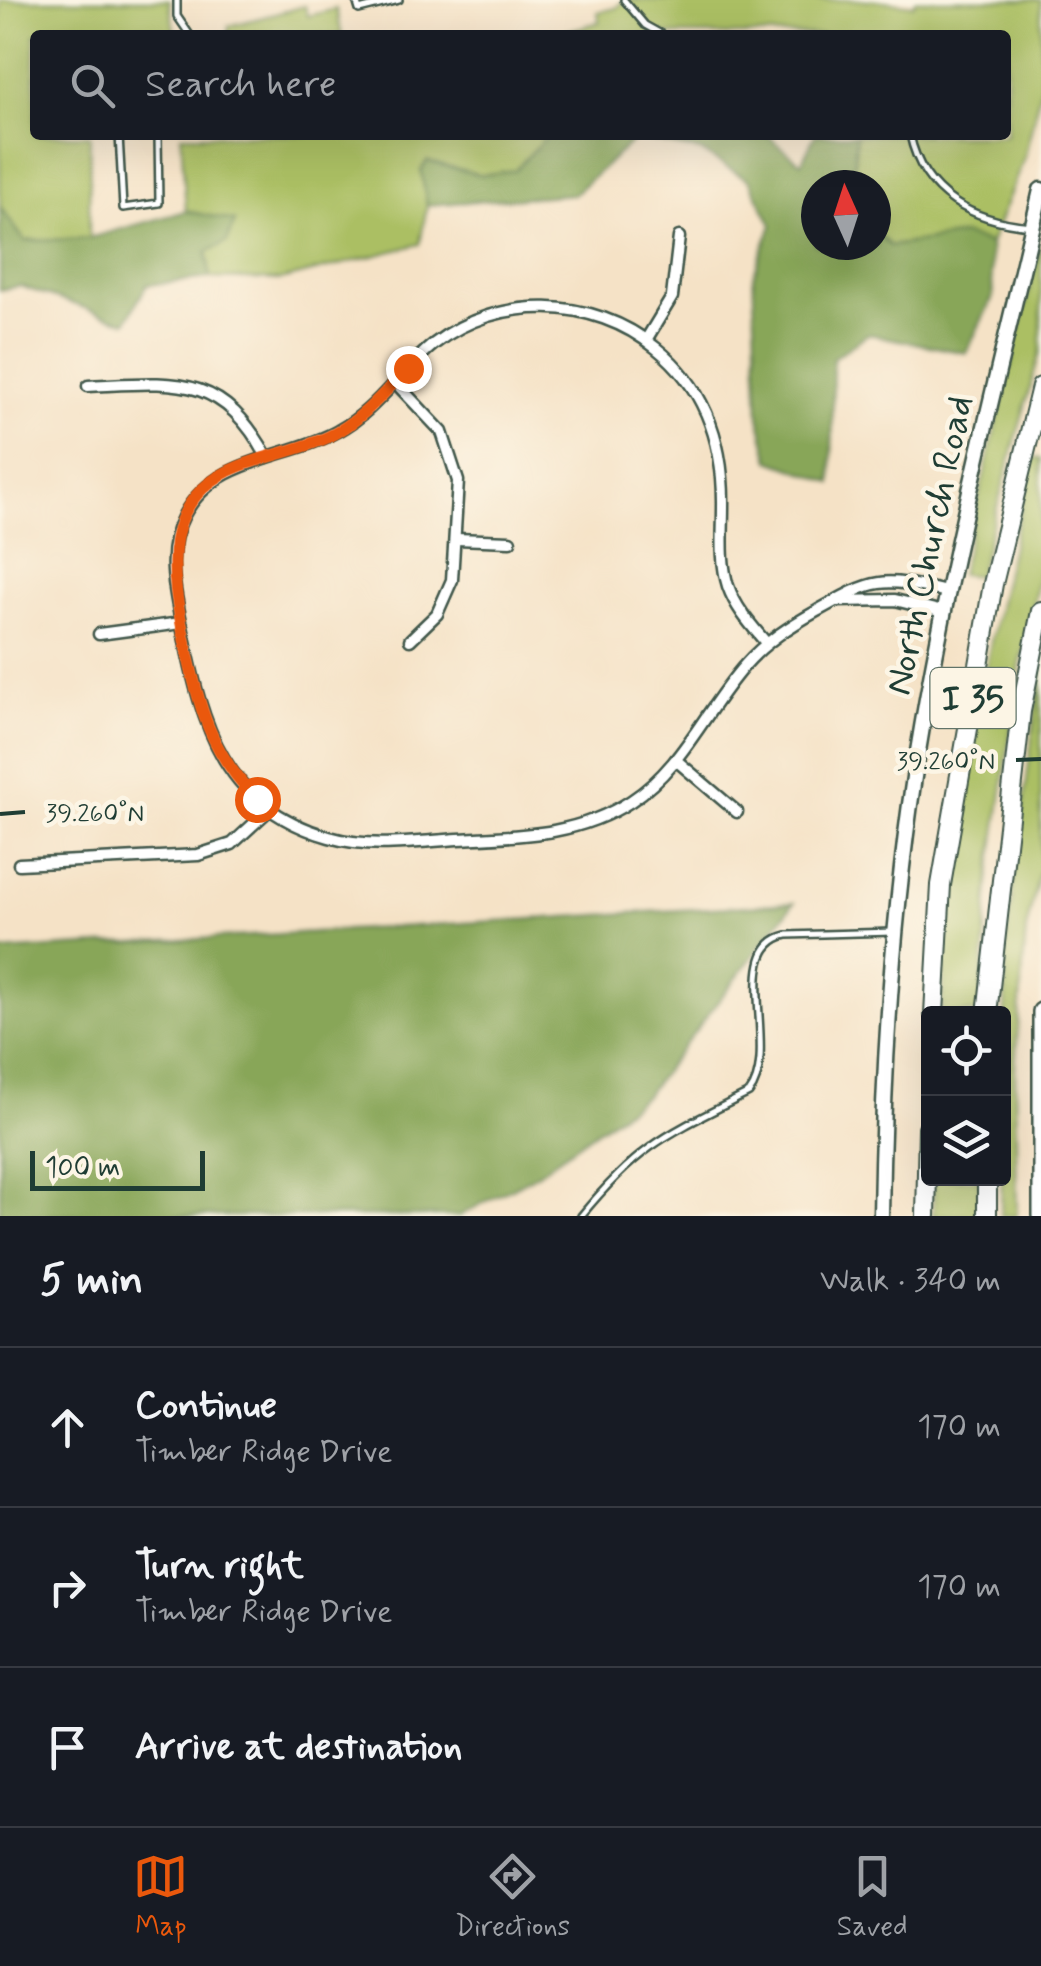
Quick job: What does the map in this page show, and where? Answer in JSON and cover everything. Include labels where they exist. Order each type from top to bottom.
[{"type":"highway","name":"I 35","points":[[934,1006],[941,885],[993,584],[1041,386]]},
{"type":"highway","name":"I 35","points":[[989,1006],[1021,712],[1041,610]]},
{"type":"highway","points":[[926,1216],[927,1186]]},
{"type":"highway","points":[[987,1186],[987,1216]]},
{"type":"main road","name":"North Church Road","points":[[881,1216],[885,1055],[914,776],[948,592],[1041,190]]},
{"type":"main road","points":[[1041,1011],[1041,1216]]},
{"type":"street","points":[[646,340],[672,297],[679,237]]},
{"type":"street","points":[[767,644],[742,613],[726,582],[722,463],[711,423],[691,384],[646,340],[587,313],[550,308],[506,311],[448,335],[346,427],[220,476],[185,513],[172,561],[198,704],[210,738],[240,783],[270,809],[309,830],[363,843],[542,834],[609,814],[646,790],[677,761],[731,682],[767,644],[867,582],[912,584],[948,592]]},
{"type":"street","points":[[395,382],[432,419],[450,448],[458,481],[456,539],[446,598],[410,640]]},
{"type":"street","points":[[88,386],[166,383],[199,388],[242,415],[268,457]]},
{"type":"street","points":[[456,539],[510,541]]},
{"type":"street","points":[[835,601],[894,600],[944,612]]},
{"type":"street","points":[[98,634],[181,624]]},
{"type":"street","points":[[677,761],[736,812]]},
{"type":"street","points":[[19,864],[198,854],[232,844],[270,809]]},
{"type":"lane","points":[[176,0],[178,16],[187,30]]},
{"type":"lane","points":[[356,0],[358,10],[399,0]]},
{"type":"lane","points":[[624,0],[655,30]]},
{"type":"lane","points":[[118,140],[123,208],[159,203],[158,140]]},
{"type":"lane","points":[[912,140],[926,180],[996,223],[1033,226]]},
{"type":"lane","points":[[581,1216],[633,1156],[682,1123],[748,1092],[756,1084],[762,1064],[758,966],[762,948],[770,940],[787,935],[895,932]]},
{"type":"green space","points":[[0,0],[169,0],[174,30],[30,30],[30,140],[90,140],[89,238],[25,241],[0,207]]},
{"type":"green space","points":[[624,0],[873,0],[913,5],[916,0],[1041,0],[1041,86],[1025,156],[990,244],[963,235],[891,246],[891,170],[854,170],[856,140],[1011,140],[1011,30],[571,30],[599,22],[598,12],[616,8]]},
{"type":"green space","points":[[305,6],[308,16],[336,9],[341,30],[229,30],[229,26]]},
{"type":"green space","points":[[181,140],[543,140],[515,170],[481,175],[427,161],[421,170],[427,205],[420,244],[281,280],[210,278],[207,252],[235,222],[186,211]]},
{"type":"green space","points":[[543,140],[634,140],[574,194],[427,205],[421,170],[427,161],[481,175],[515,170]]},
{"type":"green space","points":[[646,140],[773,140],[801,163],[812,140],[856,140],[854,170],[801,170],[801,260],[891,260],[891,246],[964,235],[990,244],[993,297],[966,353],[868,334],[833,358],[832,483],[770,460],[759,417],[753,276],[772,225],[749,180],[700,151]]},
{"type":"green space","points":[[0,207],[25,241],[89,238],[186,211],[235,221],[227,242],[207,252],[210,278],[147,285],[126,322],[20,286],[0,290]]},
{"type":"green space","points":[[1041,241],[1041,348],[978,576],[960,574]]},
{"type":"green space","points":[[1034,458],[1041,459],[1041,566],[1020,666],[989,883],[980,1006],[942,1006],[954,874],[974,733]]},
{"type":"green space","points":[[1041,667],[1041,866],[1026,929],[1015,1066],[1017,1216],[1001,1216],[1002,1186],[1011,1186],[1011,1006],[1005,1006],[1006,944]]},
{"type":"green space","points":[[794,903],[645,1096],[532,1177],[459,1216],[0,1216],[0,951]]},
{"type":"green space","points":[[934,1186],[979,1186],[979,1216],[933,1216]]},
{"type":"route","points":[[257,799],[240,783],[216,749],[198,704],[172,578],[178,528],[196,498],[220,476],[346,427],[408,368]]}]
